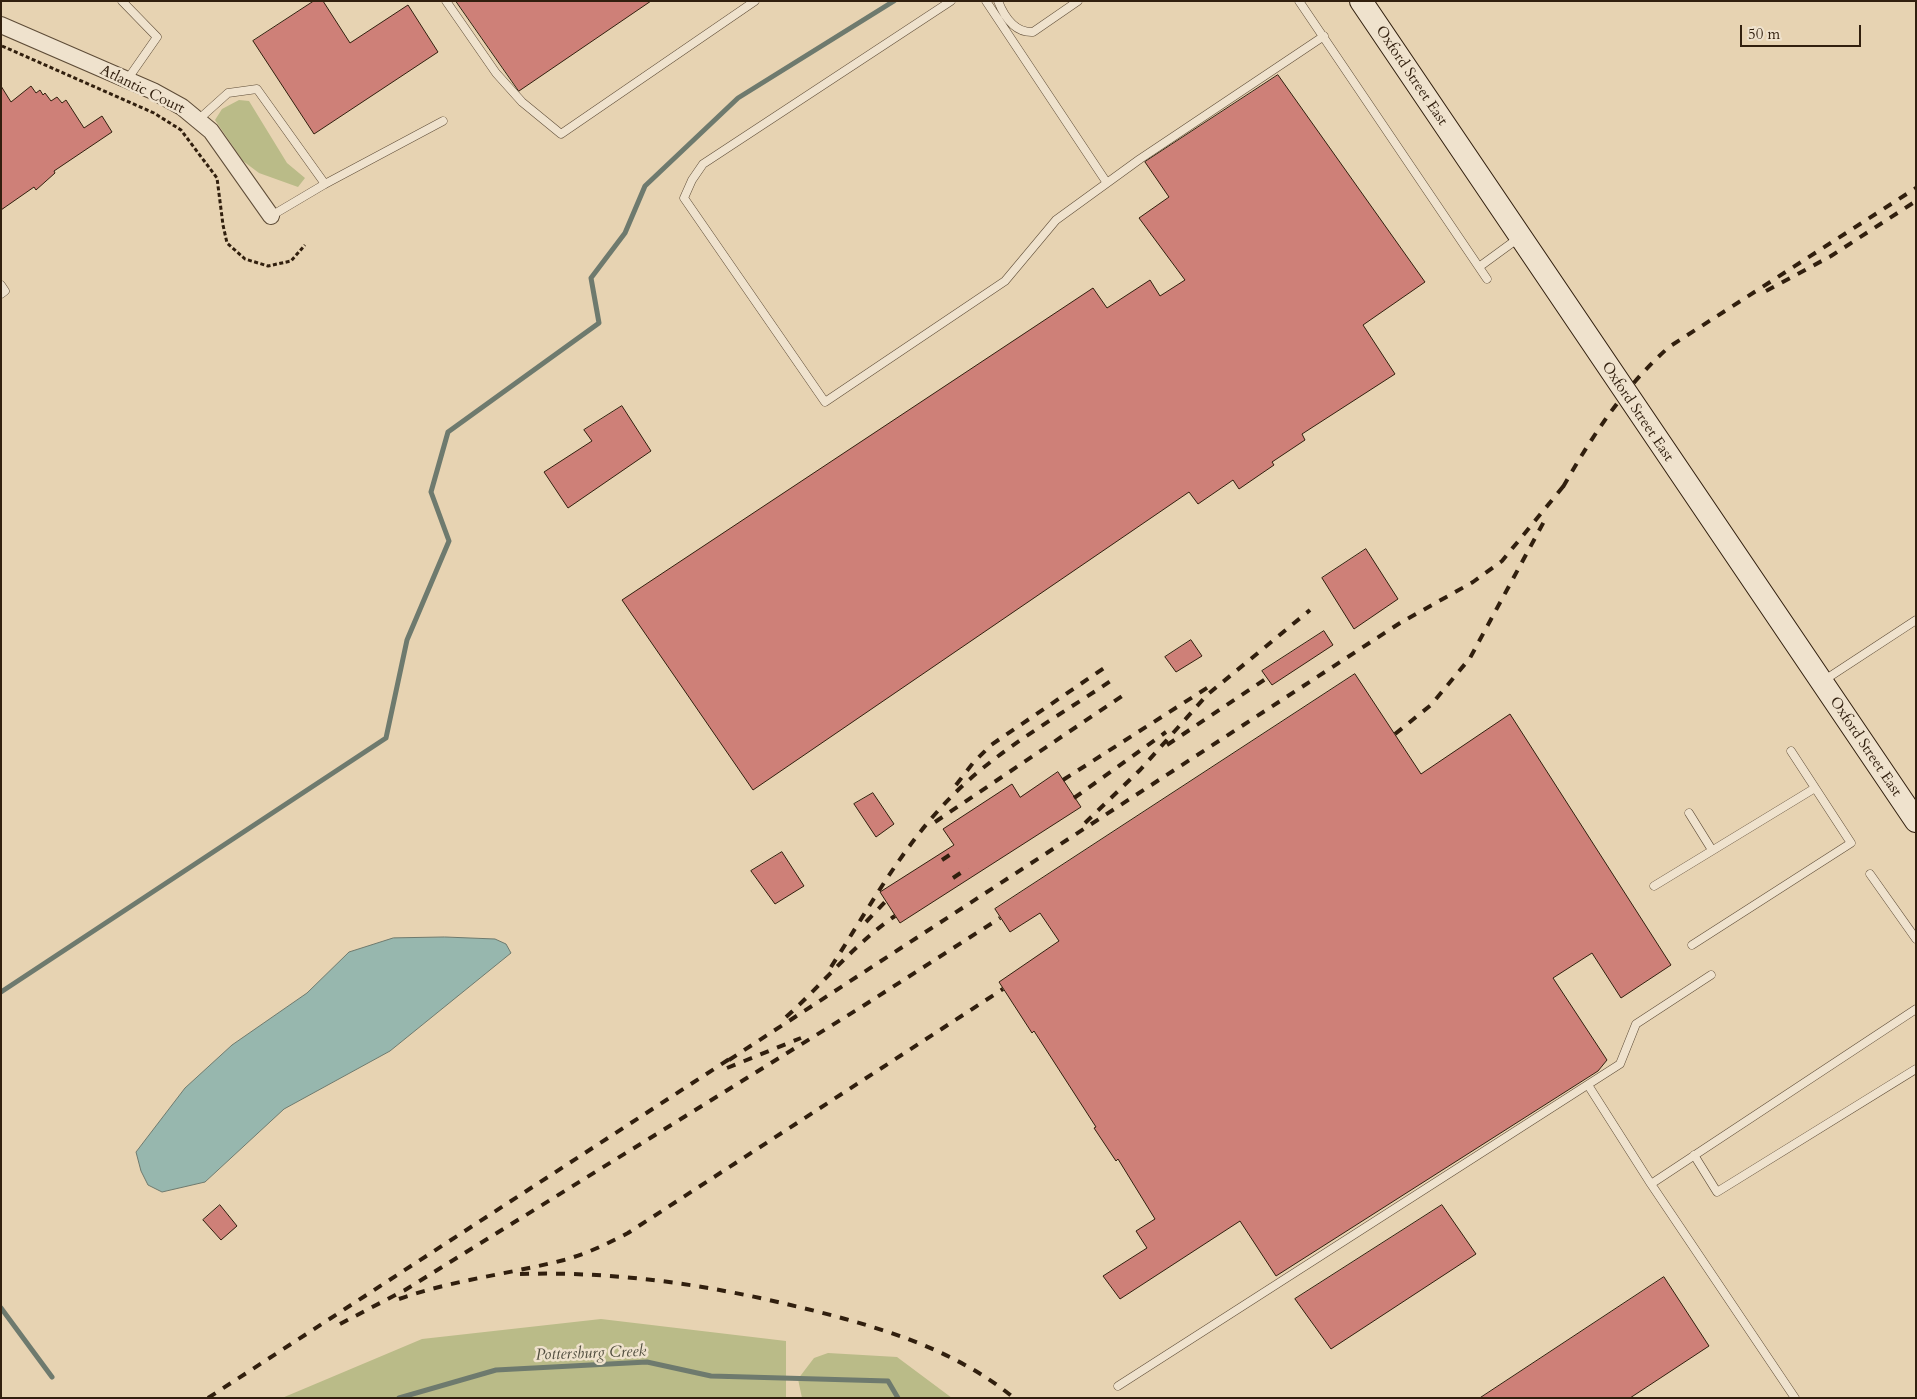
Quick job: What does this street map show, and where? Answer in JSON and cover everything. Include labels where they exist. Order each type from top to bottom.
[{"type":"main road","name":"Oxford Street East","points":[[1361,1],[1916,821]]},
{"type":"street","name":"Atlantic Court","points":[[1,25],[127,80],[182,107],[211,131],[271,216]]},
{"type":"lane","points":[[122,1],[157,37],[127,80]]},
{"type":"lane","points":[[446,1],[496,73],[522,102],[561,134],[755,1]]},
{"type":"lane","points":[[951,1],[703,164],[692,180],[684,198],[825,402],[1005,281],[1056,220],[1107,183],[1324,36]]},
{"type":"lane","points":[[986,1],[1107,183]]},
{"type":"lane","points":[[998,1],[1002,12],[1015,27],[1032,32],[1078,1]]},
{"type":"lane","points":[[1299,1],[1487,279]]},
{"type":"lane","points":[[198,120],[228,93],[257,89],[325,184]]},
{"type":"lane","points":[[271,216],[325,184],[443,121]]},
{"type":"lane","points":[[1479,266],[1520,237]]},
{"type":"lane","points":[[1,285],[5,291],[1,294]]},
{"type":"lane","points":[[1821,683],[1916,620]]},
{"type":"lane","points":[[1692,946],[1852,843],[1791,751]]},
{"type":"lane","points":[[1654,886],[1815,788]]},
{"type":"lane","points":[[1689,813],[1712,850]]},
{"type":"lane","points":[[1870,874],[1916,939]]},
{"type":"lane","points":[[1118,1386],[1620,1064],[1636,1024],[1711,975]]},
{"type":"lane","points":[[1651,1184],[1916,1009]]},
{"type":"lane","points":[[1694,1155],[1717,1192],[1916,1069]]},
{"type":"lane","points":[[1588,1085],[1651,1184],[1795,1398]]},
{"type":"path","points":[[2,46],[154,113],[181,130],[217,178],[227,243],[245,259],[268,266],[291,261],[305,245]]},
{"type":"green space","points":[[239,100],[249,101],[287,163],[305,178],[298,187],[259,173],[243,161],[215,120],[222,109]]},
{"type":"green space","points":[[601,1319],[786,1341],[786,1398],[282,1398],[422,1339]]},
{"type":"green space","points":[[828,1353],[897,1357],[952,1398],[802,1398],[798,1379],[814,1358]]},
{"type":"water","points":[[445,937],[495,939],[506,944],[511,953],[390,1051],[284,1109],[205,1182],[162,1192],[148,1185],[141,1171],[136,1152],[185,1088],[232,1045],[307,993],[349,952],[393,938]]},
{"type":"building","points":[[314,1],[323,1],[350,43],[408,5],[438,52],[314,134],[253,41]]},
{"type":"building","points":[[456,1],[651,1],[519,91]]},
{"type":"building","points":[[1278,75],[1425,282],[1363,325],[1395,374],[1302,434],[1305,440],[1272,462],[1274,465],[1239,489],[1233,480],[1198,504],[1189,492],[753,790],[622,600],[1093,288],[1107,308],[1150,280],[1160,296],[1185,280],[1139,218],[1169,197],[1145,162]]},
{"type":"building","points":[[1,86],[11,102],[31,86],[36,93],[40,90],[43,95],[45,93],[51,101],[57,97],[62,103],[66,100],[84,128],[102,116],[112,132],[54,171],[55,173],[36,190],[34,187],[1,210]]},
{"type":"building","points":[[622,406],[651,451],[568,508],[544,472],[592,441],[584,430]]},
{"type":"building","points":[[1366,549],[1398,599],[1354,629],[1322,578]]},
{"type":"building","points":[[1324,631],[1333,645],[1272,685],[1262,671]]},
{"type":"building","points":[[1191,640],[1202,656],[1176,672],[1165,657]]},
{"type":"building","points":[[1355,674],[1421,774],[1510,714],[1671,965],[1621,998],[1592,953],[1553,978],[1607,1060],[1598,1071],[1276,1276],[1240,1221],[1120,1299],[1103,1276],[1147,1248],[1136,1231],[1155,1219],[1118,1159],[1116,1161],[1094,1128],[1096,1127],[1034,1031],[1032,1033],[999,982],[1059,941],[1040,913],[1010,932],[995,909]]},
{"type":"building","points":[[1058,772],[1081,807],[900,923],[880,892],[954,845],[943,829],[1012,784],[1020,797]]},
{"type":"building","points":[[873,793],[894,824],[876,837],[854,804]]},
{"type":"building","points":[[782,852],[804,886],[775,904],[751,871]]},
{"type":"building","points":[[220,1205],[237,1226],[221,1240],[203,1220]]},
{"type":"building","points":[[1442,1205],[1476,1254],[1331,1349],[1295,1299]]},
{"type":"building","points":[[1664,1277],[1709,1346],[1630,1398],[1480,1398]]},
{"type":"waterway","points":[[1,992],[386,738],[407,640],[449,541],[431,492],[448,432],[599,323],[591,278],[625,233],[645,186],[738,98],[894,1]]},
{"type":"waterway","name":"Pottersburg Creek","points":[[1,1308],[52,1377]]},
{"type":"waterway","name":"Pottersburg Creek","points":[[399,1398],[496,1370],[647,1362],[711,1376],[888,1381],[898,1398]]},
{"type":"railway","points":[[1563,487],[1610,412],[1638,378],[1669,347],[1916,188]]},
{"type":"railway","points":[[1766,291],[1831,256],[1916,201]]},
{"type":"railway","points":[[729,1060],[1400,623],[1473,582],[1502,561],[1566,483]]},
{"type":"railway","points":[[1395,734],[1431,705],[1470,658],[1547,516]]},
{"type":"railway","points":[[1085,823],[1140,770],[1207,695],[1310,610]]},
{"type":"railway","points":[[956,785],[973,763],[991,745],[1104,668]]},
{"type":"railway","points":[[1167,745],[1267,678]]},
{"type":"railway","points":[[831,967],[902,856],[934,815],[952,796],[1008,749],[1112,680]]},
{"type":"railway","points":[[1063,780],[1210,686]]},
{"type":"railway","points":[[935,822],[1128,692]]},
{"type":"railway","points":[[1074,798],[1166,732]]},
{"type":"railway","points":[[942,860],[957,850]]},
{"type":"railway","points":[[953,878],[968,868]]},
{"type":"railway","points":[[866,922],[886,901]]},
{"type":"railway","points":[[786,1017],[866,939],[895,916]]},
{"type":"railway","points":[[340,1324],[405,1290],[863,1006],[1000,918]]},
{"type":"railway","points":[[399,1299],[460,1282],[564,1260],[588,1252],[628,1233],[1003,989]]},
{"type":"railway","points":[[727,1068],[801,1038]]},
{"type":"railway","points":[[208,1398],[734,1056]]},
{"type":"railway","points":[[520,1274],[595,1275],[669,1282],[742,1294],[815,1311],[894,1334],[920,1344],[969,1367],[1014,1398]]}]
